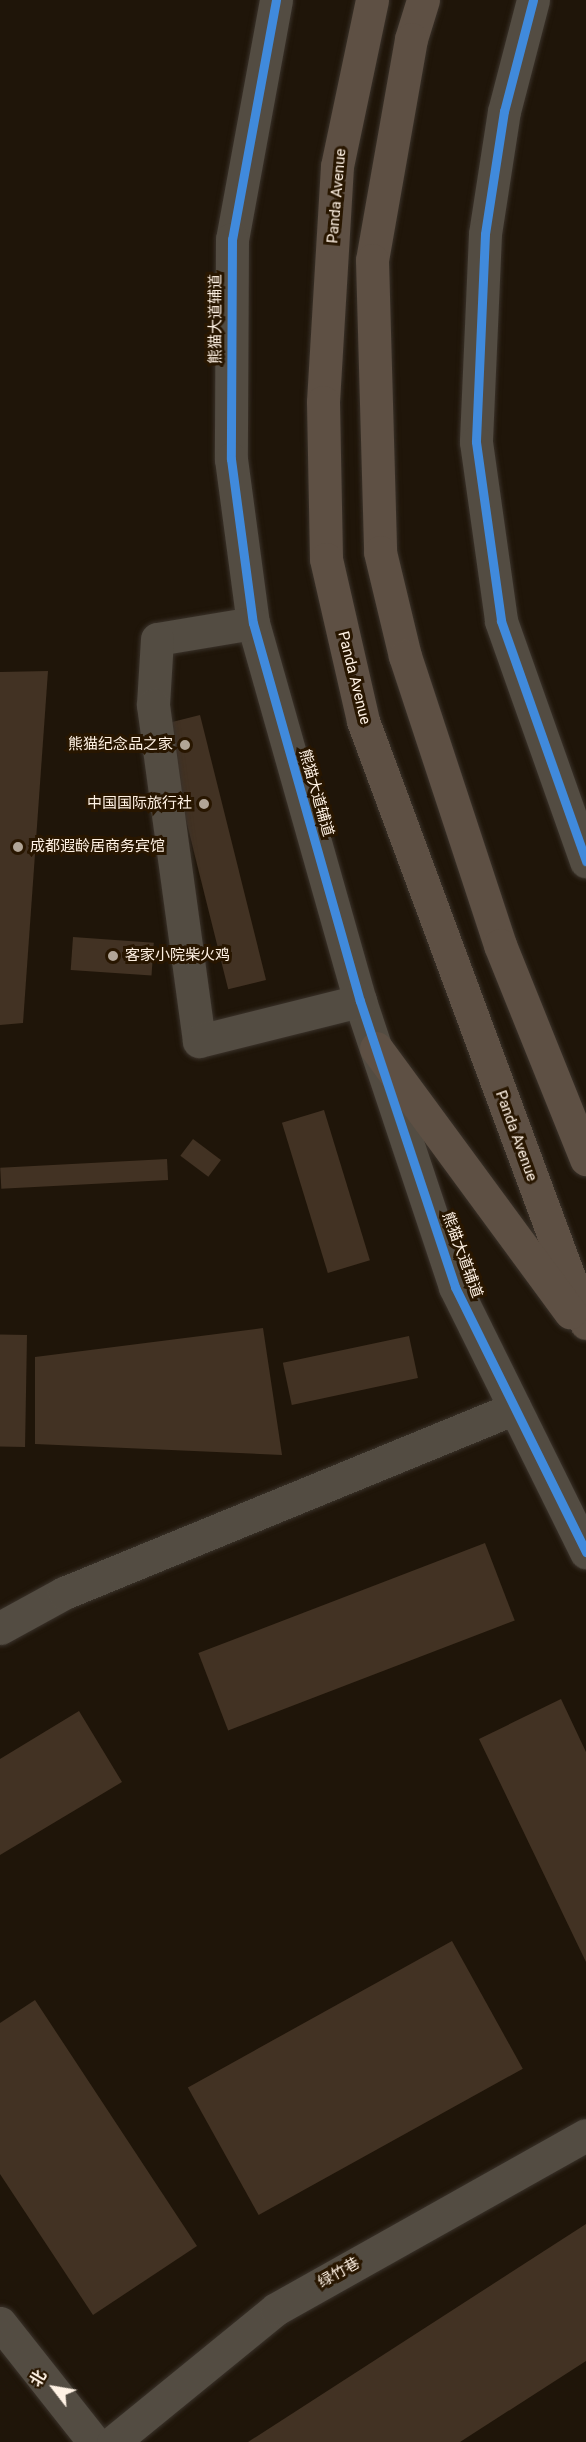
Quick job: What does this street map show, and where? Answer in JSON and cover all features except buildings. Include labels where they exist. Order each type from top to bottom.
[{"type":"main road","name":"Panda Avenue","points":[[372,0],[337,166],[323,402],[326,559],[363,721],[586,1323]]},
{"type":"main road","points":[[423,0],[411,39],[372,260],[380,552],[405,656],[500,945],[586,1159]]},
{"type":"main road","points":[[376,1048],[586,1334]]},
{"type":"street","name":"熊猫大道辅道","points":[[276,0],[232,239],[231,459],[253,623],[360,1001],[455,1287],[586,1552]]},
{"type":"street","points":[[533,0],[504,111],[485,234],[476,442],[501,621],[586,861]]},
{"type":"street","points":[[253,623],[158,639],[153,705],[199,1041],[360,1001]]},
{"type":"street","points":[[0,1628],[64,1593],[515,1408]]},
{"type":"street","name":"绿竹巷","points":[[113,2442],[276,2309],[586,2135]]},
{"type":"street","points":[[0,2323],[94,2442]]},
{"type":"cycle path","points":[[276,0],[232,239],[231,459],[253,623],[360,1001],[455,1287],[586,1552]]},
{"type":"cycle path","points":[[533,0],[504,111],[485,234],[476,442],[501,621],[586,861]]},
{"type":"place","name":"熊猫纪念品之家","points":[[185,745]]},
{"type":"place","name":"中国国际旅行社","points":[[204,804]]},
{"type":"place","name":"成都遐龄居商务宾馆","points":[[18,847]]},
{"type":"place","name":"客家小院柴火鸡","points":[[113,956]]}]
